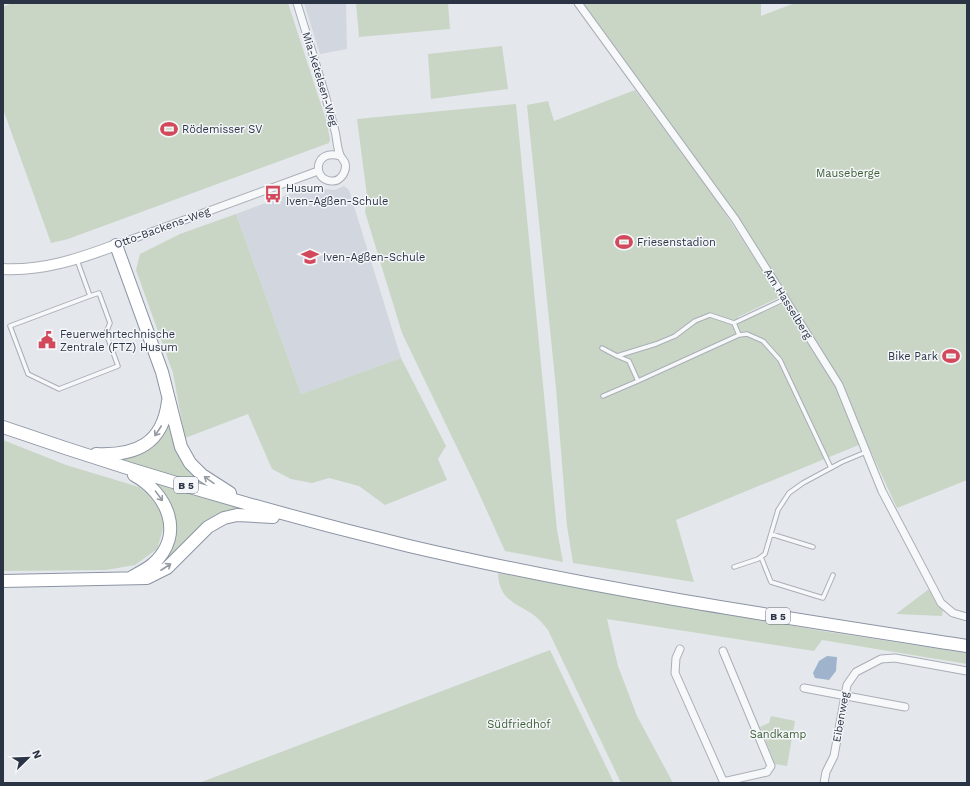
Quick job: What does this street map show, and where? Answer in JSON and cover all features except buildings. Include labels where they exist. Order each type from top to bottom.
[{"type":"highway","points":[[116,245],[162,372],[181,447],[190,463],[202,475],[217,486],[255,506]]},
{"type":"highway","points":[[78,453],[114,455],[133,451],[147,443],[159,432],[166,413],[168,394]]},
{"type":"highway","name":"B 5","points":[[3,427],[78,453],[255,506],[411,546],[548,576],[718,607],[967,646]]},
{"type":"highway","points":[[117,465],[145,481],[158,493],[167,507],[170,525],[168,541],[162,553],[153,564],[130,579]]},
{"type":"highway","points":[[3,581],[147,578],[167,568],[208,527],[224,518],[238,515],[255,515],[323,524]]},
{"type":"street","name":"Mia-Ketelsen-Weg","points":[[297,3],[332,119],[340,156],[344,162],[346,170],[341,178],[332,182],[323,179],[318,172]]},
{"type":"street","name":"Am Hasselberg","points":[[578,3],[715,191],[785,299],[839,385],[882,491],[941,603],[953,613],[967,617]]},
{"type":"street","points":[[318,172],[318,164],[324,156],[332,153],[340,156]]},
{"type":"street","name":"Otto-Backens-Weg","points":[[3,269],[34,268],[77,259],[318,172]]},
{"type":"street","points":[[680,649],[676,658],[675,673],[723,782],[767,772],[771,766],[723,651]]},
{"type":"street","name":"Eibenweg","points":[[824,783],[826,772],[834,756],[846,685],[856,672],[881,659],[894,658],[967,671]]},
{"type":"street","points":[[804,688],[845,695],[871,702],[905,707]]},
{"type":"lane","points":[[77,259],[90,296]]},
{"type":"lane","points":[[99,293],[110,323],[106,333],[118,366],[59,389],[28,374],[10,326],[90,296],[99,293]]},
{"type":"lane","points":[[617,356],[656,344],[675,336],[694,321],[710,316],[734,323],[785,299]]},
{"type":"lane","points":[[734,323],[740,335]]},
{"type":"lane","points":[[603,396],[740,335],[747,334],[763,341],[780,360],[831,468]]},
{"type":"lane","points":[[602,348],[629,361],[638,381]]},
{"type":"lane","points":[[734,567],[761,557],[765,554],[778,510],[789,493],[831,468],[866,452]]},
{"type":"lane","points":[[771,534],[813,547]]},
{"type":"lane","points":[[761,557],[771,582],[823,598],[833,575]]},
{"type":"shaded area","points":[[304,3],[346,3],[347,49],[320,54]]},
{"type":"shaded area","name":"Iven-Agßen-Schule","points":[[314,185],[324,189],[335,190],[344,186],[349,190],[401,358],[301,394],[236,214]]},
{"type":"green space","name":"Rödemisser SV","points":[[12,3],[288,3],[326,120],[330,139],[329,143],[68,239],[51,243],[3,109],[3,7]]},
{"type":"green space","points":[[356,3],[448,3],[450,29],[359,37]]},
{"type":"green space","name":"Mauseberge","points":[[579,3],[761,3],[761,16],[795,3],[967,3],[967,480],[897,508],[840,385],[755,250]]},
{"type":"green space","points":[[502,46],[508,89],[431,99],[428,54]]},
{"type":"green space","points":[[635,90],[711,192],[780,297],[738,317],[741,322],[784,303],[837,387],[861,444],[676,520],[694,582],[573,563],[567,526],[556,388],[527,105],[548,101],[554,121]]},
{"type":"green space","points":[[516,104],[557,530],[563,562],[505,551],[402,333],[365,212],[367,196],[357,119]]},
{"type":"green space","points":[[236,214],[301,394],[401,358],[446,446],[438,459],[447,480],[385,505],[359,486],[329,478],[312,483],[291,479],[272,469],[248,414],[185,438],[173,373],[136,270],[140,254],[180,234]]},
{"type":"green space","points":[[170,421],[186,466],[204,485],[118,460],[135,454],[155,441]]},
{"type":"green space","points":[[3,440],[66,465],[139,487],[152,498],[160,510],[164,526],[157,549],[135,565],[106,570],[3,571]]},
{"type":"green space","points":[[151,482],[242,508],[221,514],[161,567],[155,567],[171,543]]},
{"type":"green space","points":[[498,573],[822,631],[967,653],[967,664],[822,640],[814,651],[607,619],[618,666],[637,716],[673,783],[621,783],[548,630],[535,616],[515,604],[505,595],[499,582]]},
{"type":"green space","points":[[929,589],[936,603],[943,609],[942,616],[896,614]]},
{"type":"green space","name":"Südfriedhof","points":[[550,650],[614,783],[199,783]]},
{"type":"green space","name":"Sandkamp","points":[[771,716],[795,721],[787,766],[775,764],[760,727],[769,723]]},
{"type":"water","points":[[827,656],[837,657],[836,671],[829,680],[815,678],[813,673],[819,661]]},
{"type":"place","name":"Rödemisser SV","points":[[169,129]]},
{"type":"place","name":"Husum Iven-Agßen-Schule","points":[[273,194]]},
{"type":"place","name":"Friesenstadion","points":[[624,242]]},
{"type":"place","name":"Iven-Agßen-Schule","points":[[310,257]]},
{"type":"place","name":"Feuerwehrtechnische Zentrale (FTZ) Husum","points":[[47,340]]},
{"type":"place","name":"Bike Park","points":[[951,356]]}]
